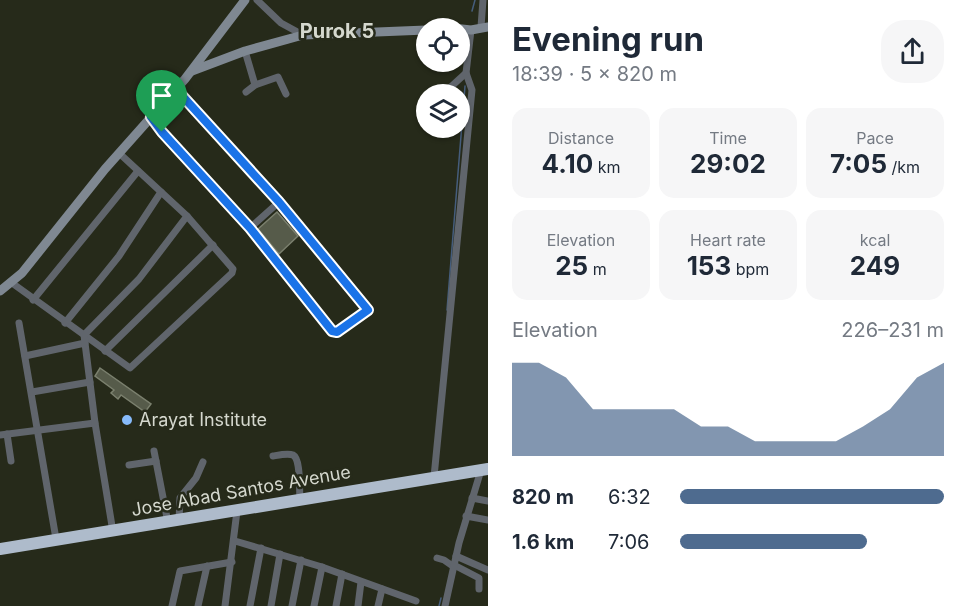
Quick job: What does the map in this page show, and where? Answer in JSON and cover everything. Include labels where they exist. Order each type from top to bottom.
[{"type":"highway","name":"Jose Abad Santos Avenue","points":[[0,549],[173,522],[300,498],[484,470]]},
{"type":"street","points":[[0,291],[12,283],[119,153],[192,71],[245,0]]},
{"type":"street","points":[[257,0],[281,23],[303,35]]},
{"type":"street","points":[[434,477],[458,195],[472,90],[466,73],[471,30],[484,27],[483,0]]},
{"type":"street","points":[[192,71],[245,51],[303,35],[416,30]]},
{"type":"street","points":[[245,51],[255,85]]},
{"type":"street","points":[[454,84],[466,73]]},
{"type":"street","points":[[246,92],[255,85],[278,77],[286,94]]},
{"type":"street","points":[[151,117],[250,228],[334,332],[368,310],[279,202],[176,89]]},
{"type":"street","points":[[12,283],[130,368],[232,273],[233,269],[188,216],[119,153]]},
{"type":"street","points":[[33,300],[138,171]]},
{"type":"street","points":[[65,323],[119,256],[161,192]]},
{"type":"street","points":[[250,228],[279,202]]},
{"type":"street","points":[[84,334],[139,279],[188,216]]},
{"type":"street","points":[[105,351],[213,245]]},
{"type":"street","points":[[19,323],[56,539]]},
{"type":"street","points":[[84,334],[95,423],[113,531]]},
{"type":"street","points":[[25,356],[85,343]]},
{"type":"street","points":[[32,392],[90,382]]},
{"type":"street","points":[[11,461],[4,434],[95,423]]},
{"type":"street","points":[[154,451],[173,522]]},
{"type":"street","points":[[273,456],[291,454],[297,460],[300,498]]},
{"type":"street","points":[[129,465],[156,461]]},
{"type":"street","points":[[173,522],[180,498],[196,478],[203,462]]},
{"type":"street","points":[[445,606],[471,498],[484,470]]},
{"type":"street","points":[[471,498],[488,501]]},
{"type":"street","points":[[225,606],[237,511]]},
{"type":"street","points":[[466,516],[488,520]]},
{"type":"street","points":[[235,541],[322,567],[416,601]]},
{"type":"street","points":[[250,606],[261,548]]},
{"type":"street","points":[[271,606],[280,554]]},
{"type":"street","points":[[456,556],[488,570]]},
{"type":"street","points":[[437,558],[476,575],[480,582],[478,589]]},
{"type":"street","points":[[292,606],[301,561]]},
{"type":"street","points":[[172,606],[180,571],[232,562]]},
{"type":"street","points":[[198,606],[207,566]]},
{"type":"street","points":[[314,606],[322,567]]},
{"type":"street","points":[[336,606],[342,574]]},
{"type":"street","points":[[358,606],[361,582]]},
{"type":"street","points":[[378,606],[382,589]]},
{"type":"building","points":[[277,212],[298,236],[279,254],[258,229]]},
{"type":"building","name":"Arayat Institute","points":[[100,368],[151,404],[145,412],[121,395],[118,399],[111,393],[114,390],[95,376]]},
{"type":"waterway","points":[[472,11],[475,0]]},
{"type":"waterway","points":[[447,310],[461,138]]},
{"type":"waterway","points":[[439,606],[441,598]]},
{"type":"place","name":"Arayat Institute","points":[[127,420]]},
{"type":"district","name":"Purok 5","points":[[337,31]]},
{"type":"route","points":[[176,89],[279,202],[368,310],[334,332],[250,228],[162,132],[151,117],[176,89]]}]
